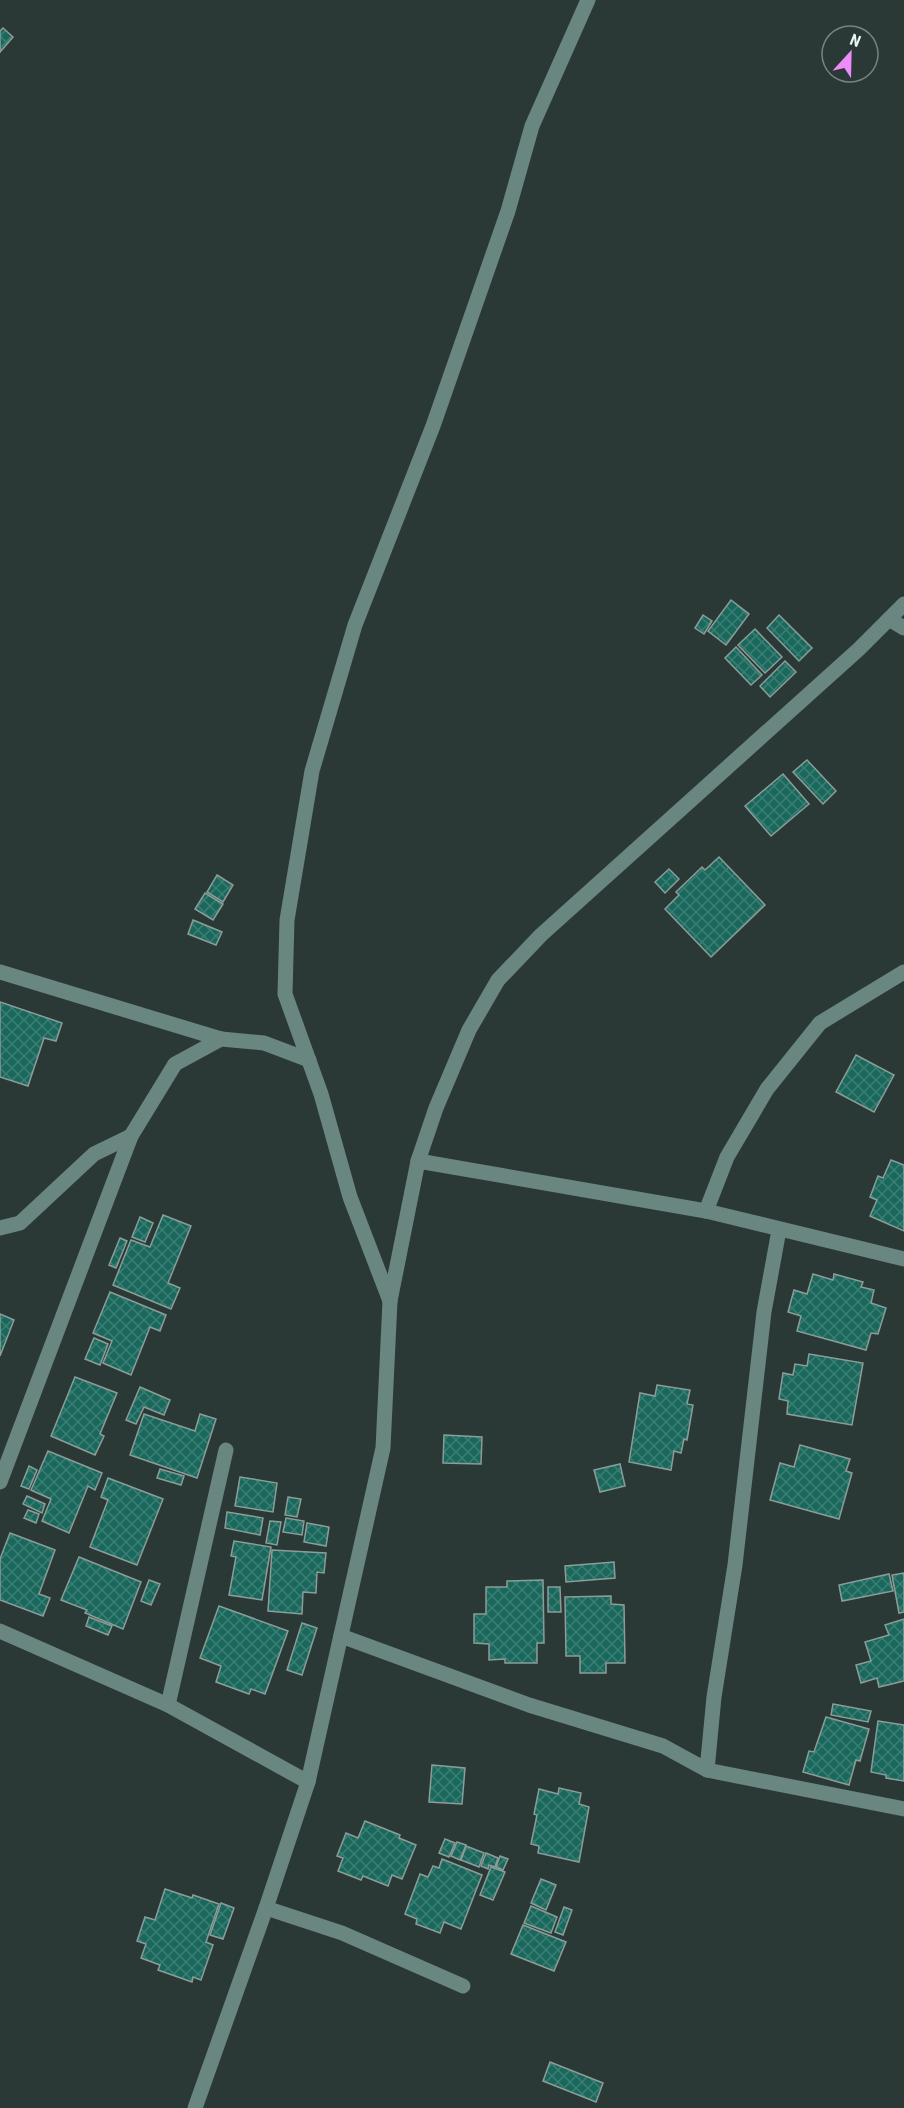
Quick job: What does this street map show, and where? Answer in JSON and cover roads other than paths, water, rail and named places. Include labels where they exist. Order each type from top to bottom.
[{"type":"street","points":[[390,1301],[350,1197],[321,1094],[285,994],[287,920],[312,771],[355,626],[433,426],[508,211],[532,126],[588,0]]},
{"type":"street","points":[[195,2108],[308,1782],[383,1448],[390,1301],[418,1161],[436,1108],[469,1030],[498,980],[542,935],[859,649],[904,604]]},
{"type":"street","points":[[890,619],[904,628]]},
{"type":"street","points":[[0,972],[221,1040],[264,1044],[309,1060]]},
{"type":"street","points":[[706,1212],[727,1157],[767,1089],[820,1023],[904,972]]},
{"type":"street","points":[[0,1482],[131,1136],[175,1064],[221,1040]]},
{"type":"street","points":[[0,1228],[20,1223],[94,1154],[131,1136]]},
{"type":"street","points":[[418,1161],[706,1212],[904,1259]]},
{"type":"street","points":[[707,1770],[714,1697],[735,1565],[764,1312],[779,1230]]},
{"type":"street","points":[[168,1705],[226,1450]]},
{"type":"street","points":[[0,1631],[168,1705],[308,1782]]},
{"type":"street","points":[[341,1636],[529,1706],[663,1746],[707,1770],[904,1809]]},
{"type":"street","points":[[266,1908],[342,1933],[463,1986]]}]
